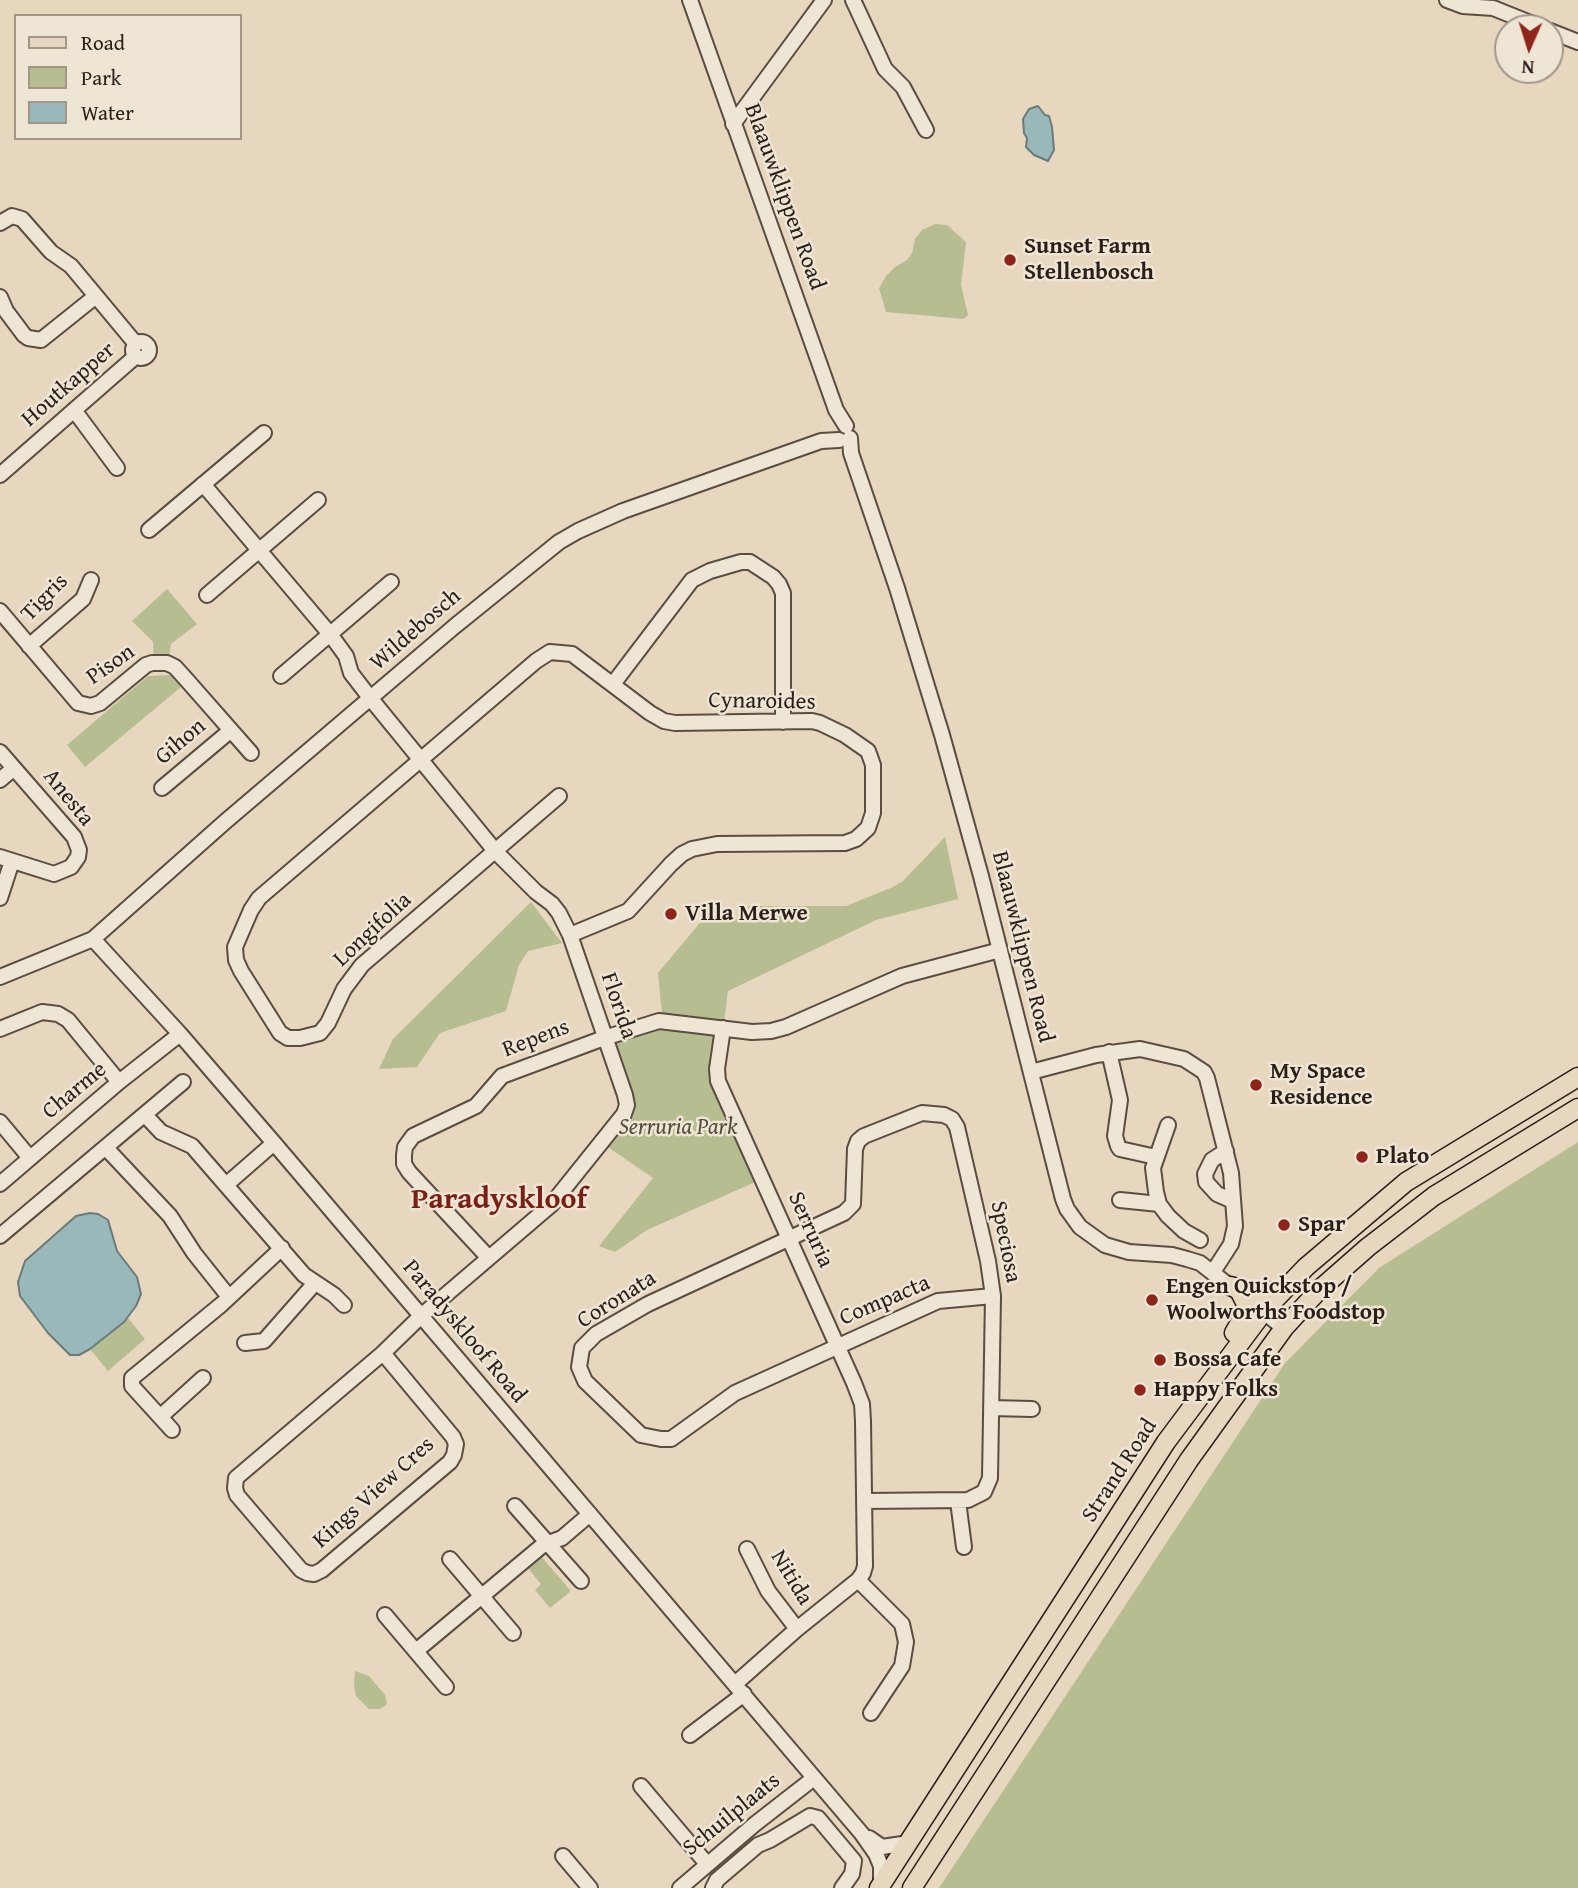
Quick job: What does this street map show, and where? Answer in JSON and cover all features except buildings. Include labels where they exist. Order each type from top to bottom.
[{"type":"main road","name":"Strand Road","points":[[880,1887],[1166,1442],[1264,1311],[1353,1226],[1406,1182],[1578,1077]]},
{"type":"main road","points":[[912,1888],[1189,1460],[1284,1328],[1319,1290],[1368,1247],[1434,1196],[1578,1108]]},
{"type":"main road","points":[[1236,1290],[1257,1293],[1284,1290]]},
{"type":"main road","points":[[1206,1388],[1212,1365],[1244,1319],[1247,1306],[1236,1290]]},
{"type":"main road","points":[[895,1863],[902,1888]]},
{"type":"street","name":"Blaauwklippen Road","points":[[690,0],[897,588],[942,735],[1063,1199],[1080,1227],[1093,1238],[1116,1250],[1172,1255],[1200,1263],[1284,1328]]},
{"type":"street","points":[[733,124],[824,0]]},
{"type":"street","points":[[853,0],[885,69],[903,87],[926,130]]},
{"type":"street","points":[[1447,0],[1463,6],[1493,8],[1508,14]]},
{"type":"street","points":[[0,223],[12,216],[22,219],[51,252],[71,266],[96,296],[41,340],[24,335],[6,311],[0,297]]},
{"type":"street","name":"Houtkapper","points":[[0,475],[74,410],[136,350],[96,296]]},
{"type":"street","points":[[74,410],[117,468]]},
{"type":"street","points":[[149,530],[264,433]]},
{"type":"street","name":"Wildebosch","points":[[93,939],[226,821],[542,555],[578,531],[623,511],[821,441],[843,437]]},
{"type":"street","name":"Florida","points":[[203,484],[330,634],[346,656],[348,668],[371,699],[496,852],[552,904],[570,935],[625,1095],[627,1105],[624,1114],[551,1205],[421,1316]]},
{"type":"street","points":[[207,596],[318,500]]},
{"type":"street","points":[[613,684],[692,580],[710,571],[750,562],[773,577],[783,593],[783,722]]},
{"type":"street","name":"Tigris","points":[[29,646],[83,599],[92,580]]},
{"type":"street","points":[[281,676],[391,582]]},
{"type":"street","name":"Pison","points":[[0,611],[73,698],[84,705],[100,703],[146,666],[152,663],[167,663],[175,667],[251,753]]},
{"type":"street","name":"Cynaroides","points":[[421,760],[550,652],[572,654],[664,721],[820,723],[856,741],[868,751],[873,765],[873,813],[868,828],[856,839],[845,843],[717,844],[692,849],[682,853],[628,911],[570,935]]},
{"type":"street","name":"Gihon","points":[[162,788],[230,731]]},
{"type":"street","name":"Anesta","points":[[0,752],[74,837],[79,850],[71,867],[54,874],[6,859]]},
{"type":"street","name":"Longifolia","points":[[421,760],[267,891],[251,910],[235,947],[236,960],[280,1033],[288,1038],[320,1033],[348,983],[362,965],[559,796]]},
{"type":"street","name":"Anesta","points":[[0,780],[14,768]]},
{"type":"street","points":[[0,898],[6,859]]},
{"type":"street","points":[[0,977],[93,939]]},
{"type":"street","name":"Paradyskloof Road","points":[[93,939],[274,1143],[862,1834],[881,1866],[880,1887]]},
{"type":"street","points":[[723,1028],[763,1032],[786,1027],[902,976],[1000,950]]},
{"type":"street","points":[[0,1029],[42,1012],[58,1014],[68,1020],[119,1082]]},
{"type":"street","name":"Repens","points":[[488,1257],[409,1172],[404,1164],[408,1140],[476,1106],[502,1076],[604,1038],[666,1021],[723,1028]]},
{"type":"street","name":"Serruria","points":[[723,1028],[717,1069],[718,1081],[862,1404],[865,1566],[858,1580]]},
{"type":"street","name":"Charme","points":[[0,1184],[119,1082],[180,1034]]},
{"type":"street","points":[[1031,1072],[1109,1052],[1140,1049],[1184,1059],[1199,1068],[1207,1078],[1226,1151],[1233,1201],[1235,1235],[1213,1272]]},
{"type":"street","points":[[1109,1052],[1120,1100],[1115,1136],[1118,1146],[1156,1157]]},
{"type":"street","points":[[0,1236],[183,1082]]},
{"type":"street","name":"Speciosa","points":[[789,1237],[848,1209],[853,1197],[855,1149],[864,1136],[922,1113],[944,1115],[952,1119],[957,1127],[988,1261],[993,1296],[990,1478],[984,1492],[958,1501],[864,1501]]},
{"type":"street","points":[[145,1115],[161,1132],[192,1146],[304,1275],[344,1305]]},
{"type":"street","points":[[0,1122],[30,1158]]},
{"type":"street","points":[[1168,1125],[1156,1157],[1153,1181],[1159,1204],[1175,1224],[1200,1240]]},
{"type":"street","points":[[226,1184],[274,1143]]},
{"type":"street","points":[[106,1148],[170,1216],[194,1253],[229,1297]]},
{"type":"street","points":[[1226,1151],[1212,1160],[1207,1167],[1206,1182],[1217,1195],[1233,1201]]},
{"type":"street","points":[[1120,1200],[1159,1204]]},
{"type":"street","name":"Coronata","points":[[789,1237],[658,1298],[596,1334],[582,1348],[580,1373],[641,1435],[671,1439],[735,1393],[838,1347]]},
{"type":"street","points":[[172,1430],[132,1386],[132,1378],[229,1297],[282,1248]]},
{"type":"street","points":[[244,1343],[264,1340],[315,1283]]},
{"type":"street","name":"Compacta","points":[[838,1347],[938,1301],[993,1296]]},
{"type":"street","name":"Kings View Cres","points":[[383,1353],[453,1437],[456,1444],[454,1455],[450,1462],[322,1570],[314,1574],[307,1573],[301,1570],[237,1496],[234,1489],[236,1478],[383,1353],[421,1316]]},
{"type":"street","points":[[160,1417],[203,1378]]},
{"type":"street","points":[[991,1408],[1032,1409]]},
{"type":"street","points":[[958,1501],[964,1546]]},
{"type":"street","points":[[515,1506],[580,1581]]},
{"type":"street","points":[[416,1651],[547,1543],[562,1538],[590,1514]]},
{"type":"street","name":"Nitida","points":[[747,1549],[768,1591],[797,1629]]},
{"type":"street","points":[[450,1559],[513,1633]]},
{"type":"street","points":[[690,1735],[740,1689],[797,1629],[858,1580],[902,1623],[906,1642],[902,1666],[871,1713]]},
{"type":"street","points":[[385,1615],[446,1687]]},
{"type":"street","name":"Schuilplaats","points":[[680,1888],[765,1815],[814,1778]]},
{"type":"street","points":[[641,1786],[707,1864]]},
{"type":"street","points":[[765,1815],[782,1834]]},
{"type":"street","points":[[713,1888],[716,1880],[750,1851],[782,1834],[807,1816],[818,1818],[854,1861],[852,1874],[842,1888]]},
{"type":"street","name":"Paradyskloof Road","points":[[862,1834],[882,1847],[909,1843]]},
{"type":"street","points":[[563,1856],[590,1888]]},
{"type":"green space","points":[[935,224],[947,225],[966,242],[961,285],[968,315],[964,319],[886,312],[879,288],[895,267],[907,260],[912,253],[915,239],[922,230]]},
{"type":"green space","points":[[167,589],[197,624],[171,644],[168,664],[154,663],[153,642],[132,621]]},
{"type":"green space","points":[[171,675],[181,687],[85,767],[67,745],[148,676]]},
{"type":"green space","points":[[945,837],[958,899],[876,920],[728,991],[724,1022],[662,1014],[658,973],[704,918],[749,919],[748,906],[846,906],[903,881]]},
{"type":"green space","points":[[531,902],[562,943],[528,951],[519,965],[506,1011],[440,1033],[417,1067],[379,1069],[393,1039]]},
{"type":"green space","name":"Serruria Park","points":[[659,1021],[723,1028],[717,1069],[762,1179],[647,1230],[615,1252],[599,1246],[653,1178],[602,1143],[624,1114],[604,1038]]},
{"type":"green space","points":[[1578,1142],[1578,1888],[939,1888],[1285,1363],[1379,1268]]},
{"type":"green space","points":[[128,1318],[145,1339],[108,1371],[90,1349]]},
{"type":"green space","points":[[540,1555],[571,1591],[550,1608],[535,1590],[541,1584],[527,1567]]},
{"type":"green space","points":[[355,1671],[369,1676],[385,1695],[387,1704],[380,1709],[369,1709],[356,1696]]},
{"type":"water","points":[[1038,106],[1049,116],[1052,127],[1054,150],[1048,161],[1034,155],[1026,147],[1023,119],[1029,109]]},
{"type":"water","points":[[90,1213],[108,1220],[117,1251],[137,1277],[141,1294],[124,1322],[90,1349],[79,1355],[70,1355],[48,1333],[20,1296],[18,1282],[25,1261],[76,1216]]},
{"type":"place","name":"Sunset Farm Stellenbosch","points":[[1010,260]]},
{"type":"place","name":"Villa Merwe","points":[[671,914]]},
{"type":"place","name":"My Space Residence","points":[[1256,1085]]},
{"type":"place","name":"Plato","points":[[1362,1157]]},
{"type":"place","name":"Spar","points":[[1284,1225]]},
{"type":"place","name":"Engen Quickstop / Woolworths Foodstop","points":[[1152,1300]]},
{"type":"place","name":"Bossa Cafe","points":[[1160,1360]]},
{"type":"place","name":"Happy Folks","points":[[1140,1390]]},
{"type":"district","name":"Paradyskloof","points":[[499,1200]]}]
